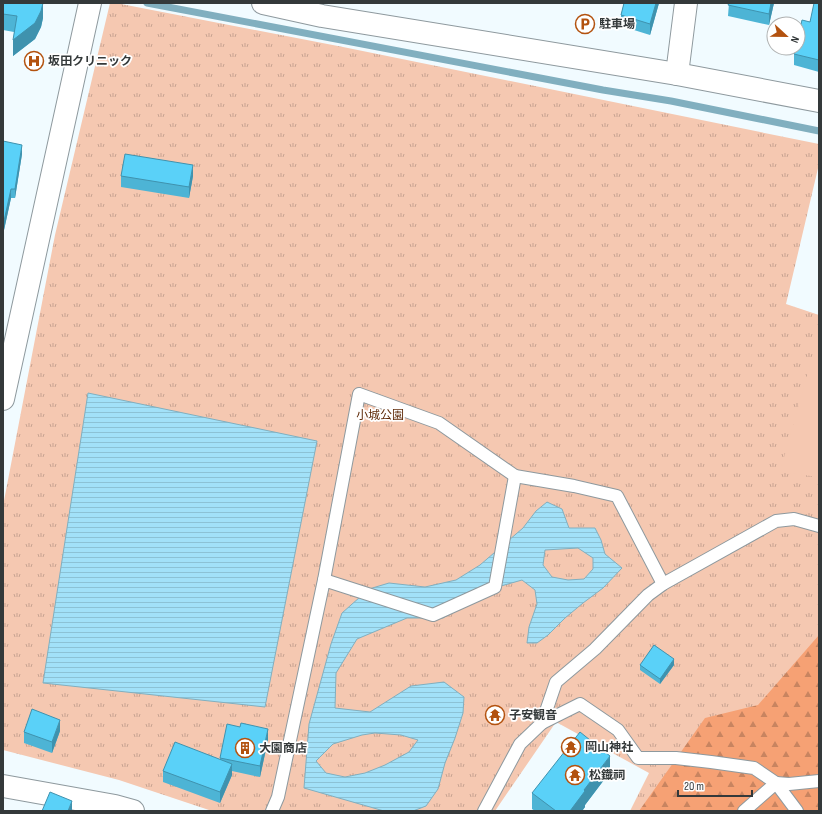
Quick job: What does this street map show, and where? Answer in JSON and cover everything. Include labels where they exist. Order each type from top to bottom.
[{"type":"street","points":[[3,399],[90,3]]},
{"type":"street","points":[[263,3],[322,16],[678,74],[819,101]]},
{"type":"street","points":[[678,74],[686,3]]},
{"type":"street","points":[[3,786],[115,806],[133,811]]},
{"type":"lane","points":[[272,811],[278,798],[324,580],[359,394],[439,423],[515,476],[574,486],[618,496],[663,584]]},
{"type":"lane","points":[[324,580],[433,615],[495,587],[515,476]]},
{"type":"lane","points":[[542,723],[556,682],[595,649],[648,595],[663,584],[776,521],[794,519],[819,526]]},
{"type":"lane","points":[[484,811],[520,744],[542,723],[580,704],[618,730],[638,758],[676,758],[754,768],[776,783],[797,811]]},
{"type":"lane","points":[[744,811],[776,783],[789,784],[819,781]]},
{"type":"green space","name":"小城公園","points":[[110,3],[343,47],[819,144],[819,164],[786,304],[819,315],[819,811],[630,811],[649,773],[556,722],[495,811],[212,811],[119,780],[3,750],[3,506],[55,235]]},
{"type":"green space","points":[[818,336],[819,477],[780,472]]},
{"type":"green space","points":[[819,635],[819,811],[639,811],[705,718],[758,705]]},
{"type":"water","points":[[88,393],[317,441],[265,707],[43,683]]},
{"type":"water","points":[[547,502],[562,509],[569,528],[595,528],[601,540],[605,554],[622,568],[603,588],[565,618],[548,635],[537,643],[527,643],[529,627],[537,604],[535,590],[522,580],[494,588],[443,618],[407,618],[357,639],[336,673],[335,708],[370,712],[411,686],[444,682],[464,697],[463,713],[445,763],[438,789],[426,806],[413,811],[384,811],[304,788],[309,724],[331,644],[342,613],[369,589],[389,583],[425,587],[456,580],[480,565],[523,528],[536,511]],"holes":[[[578,548],[593,558],[593,569],[584,579],[568,580],[552,577],[543,565],[545,550]],[[375,733],[401,735],[418,740],[409,752],[385,765],[365,773],[345,777],[326,773],[316,761],[333,744],[362,735]]]},
{"type":"building","points":[[3,3],[43,3],[35,23],[13,40],[17,16],[3,14]]},
{"type":"building","points":[[624,3],[656,3],[650,24],[621,15]]},
{"type":"building","points":[[729,3],[771,3],[769,14],[728,5]]},
{"type":"building","points":[[814,3],[819,3],[819,60],[802,56],[806,56],[806,21],[810,22]]},
{"type":"building","points":[[3,141],[22,145],[15,189],[11,189],[4,221],[3,221]]},
{"type":"building","points":[[125,154],[193,165],[189,187],[121,176]]},
{"type":"building","points":[[654,645],[674,659],[660,679],[640,665]]},
{"type":"building","points":[[32,709],[60,720],[52,742],[24,732]]},
{"type":"building","name":"大園商店","points":[[241,723],[268,729],[260,766],[220,758],[227,724],[240,727]]},
{"type":"building","points":[[580,732],[610,756],[570,811],[556,811],[532,793]]},
{"type":"building","points":[[175,742],[232,764],[220,792],[163,771]]},
{"type":"building","points":[[50,792],[72,801],[68,811],[42,811]]},
{"type":"waterway","points":[[147,3],[603,90],[671,101],[819,131]]},
{"type":"place","name":"駐車場","points":[[585,24]]},
{"type":"place","name":"坂田クリニック","points":[[34,61]]},
{"type":"place","name":"子安観音","points":[[495,715]]},
{"type":"place","name":"岡山神社","points":[[571,747]]},
{"type":"place","name":"大園商店","points":[[245,748]]},
{"type":"place","name":"松鐡祠","points":[[575,775]]}]
